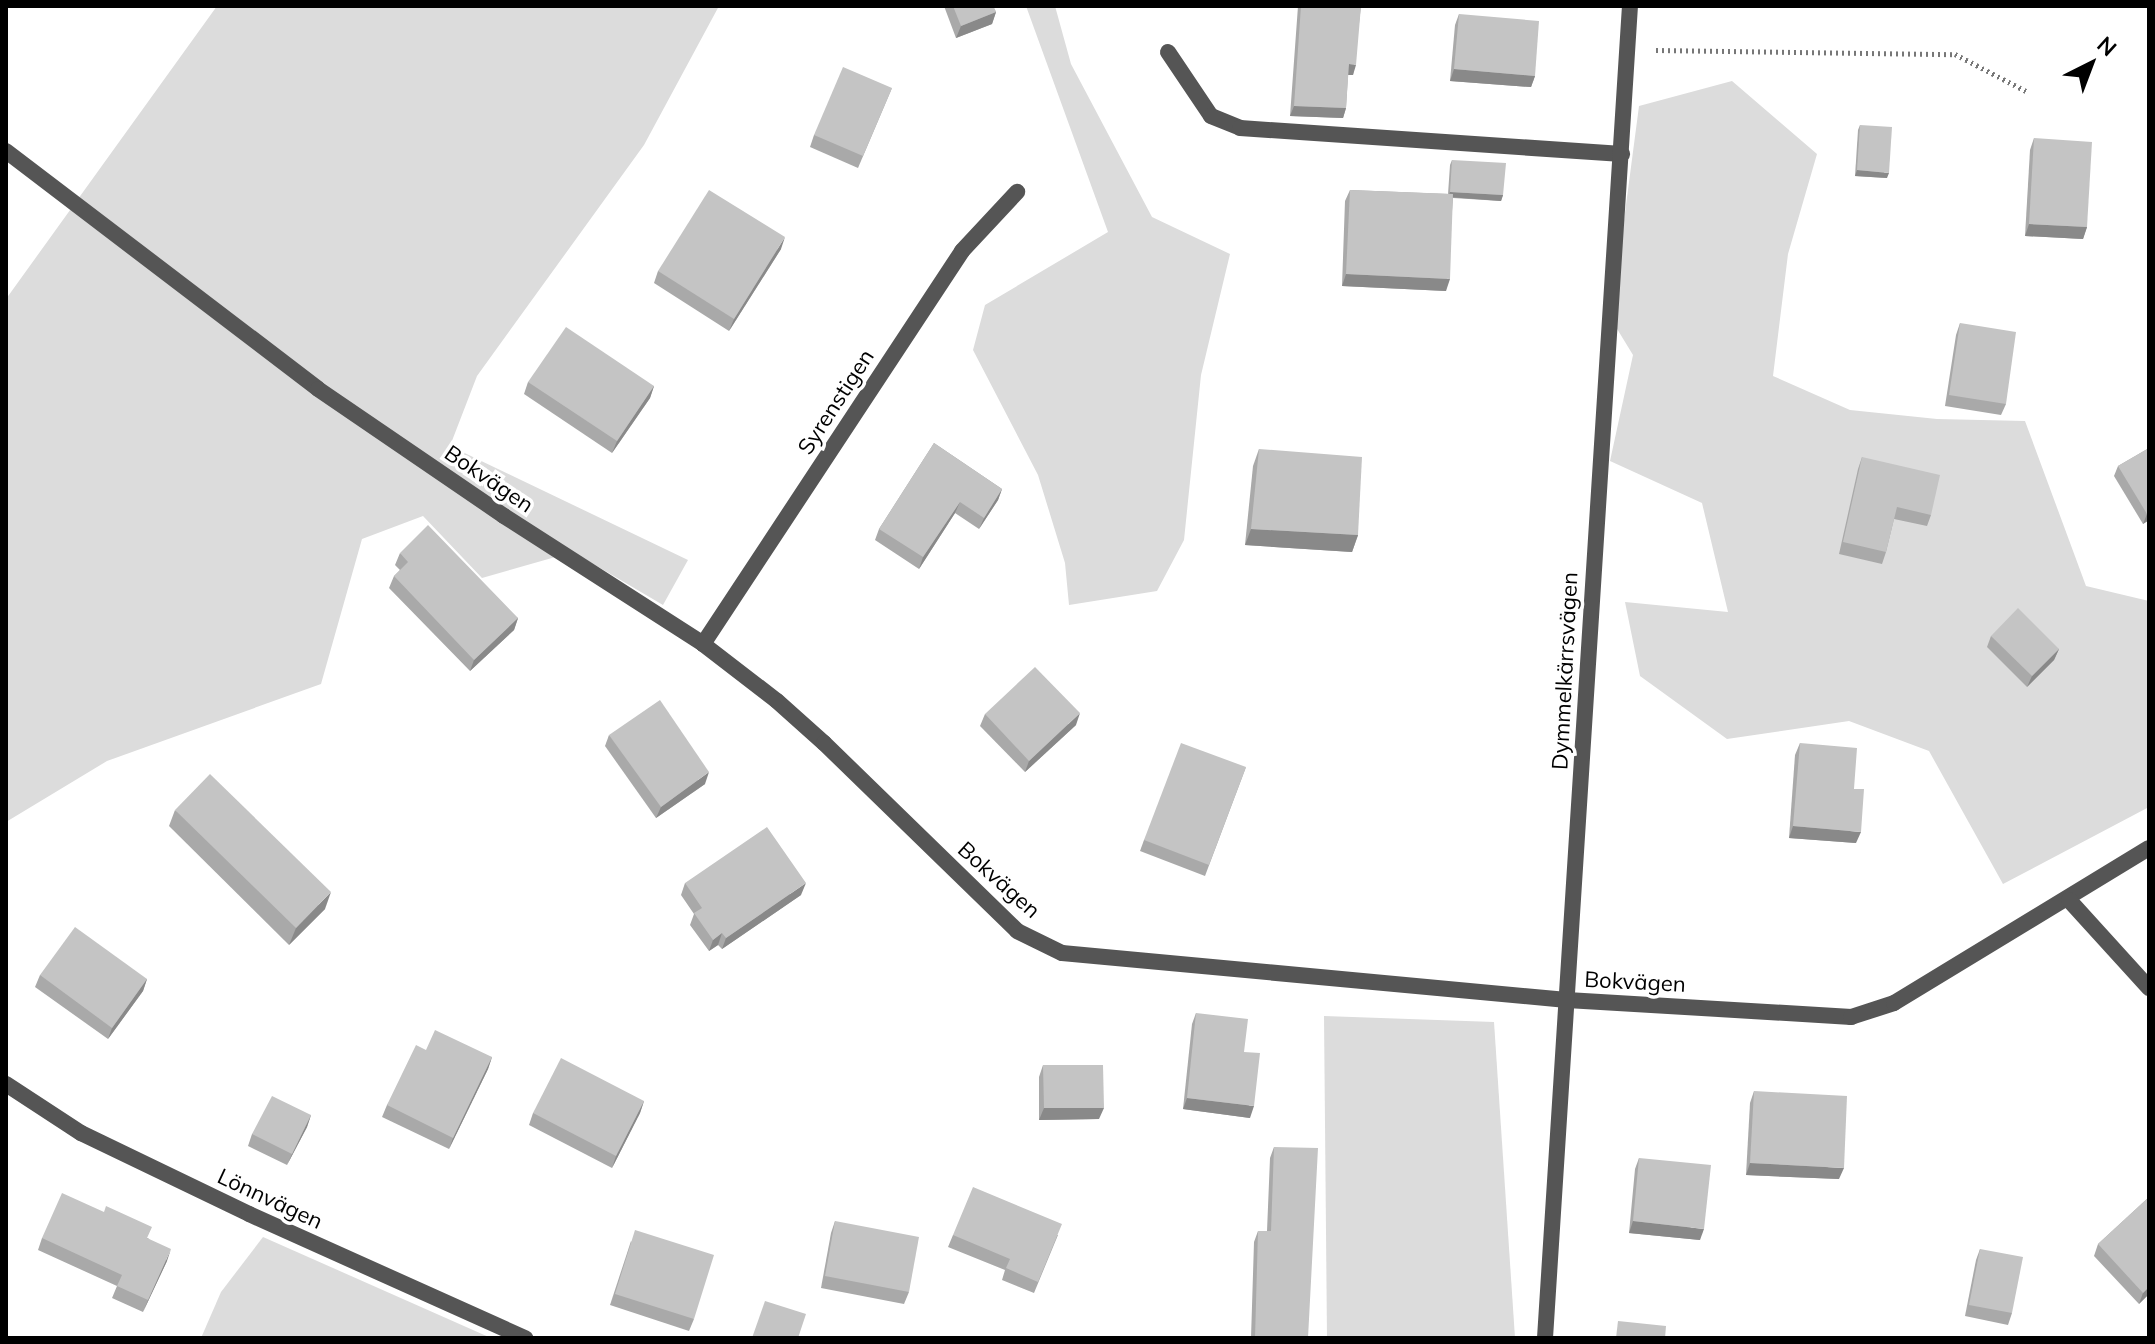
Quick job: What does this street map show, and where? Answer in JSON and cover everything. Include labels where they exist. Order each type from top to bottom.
[{"type":"street","name":"Dymmelkärrsvägen","points":[[1545,1338],[1630,6]]},
{"type":"street","points":[[1168,52],[1211,116],[1240,128],[1622,154]]},
{"type":"street","name":"Bokvägen","points":[[6,151],[318,389],[504,516],[703,644],[777,701],[824,743],[1017,931],[1062,953],[1567,1000],[1851,1017],[1894,1003],[2069,900],[2149,848]]},
{"type":"street","name":"Syrenstigen","points":[[703,644],[962,251],[1017,192]]},
{"type":"street","points":[[2069,900],[2149,988]]},
{"type":"street","name":"Lönnvägen","points":[[6,1084],[81,1133],[249,1214],[525,1338]]},
{"type":"path","points":[[1627,50],[1955,54],[2026,91]]},
{"type":"shaded area","points":[[217,6],[719,6],[644,145],[477,376],[450,446],[688,560],[663,605],[573,552],[482,578],[423,516],[362,539],[321,684],[107,761],[6,822],[6,299]]},
{"type":"shaded area","points":[[1026,6],[1055,6],[1071,64],[1152,217],[1230,254],[1201,375],[1184,540],[1157,591],[1069,605],[1065,563],[1038,475],[973,350],[985,305],[1108,232]]},
{"type":"shaded area","points":[[1732,81],[1817,154],[1788,254],[1773,376],[1850,410],[1937,419],[2025,421],[2086,586],[2149,601],[2149,807],[2003,884],[1929,751],[1849,721],[1727,739],[1640,676],[1625,602],[1728,612],[1702,503],[1610,461],[1633,355],[1611,319],[1639,106]]},
{"type":"shaded area","points":[[1324,1016],[1494,1022],[1515,1338],[1327,1338]]},
{"type":"shaded area","points":[[263,1237],[491,1338],[201,1338],[221,1292]]},
{"type":"building","points":[[953,6],[993,6],[996,12],[961,26]]},
{"type":"building","points":[[1301,6],[1361,6],[1356,65],[1349,64],[1346,108],[1294,106]]},
{"type":"building","points":[[1459,14],[1539,21],[1535,76],[1454,69]]},
{"type":"building","points":[[843,67],[892,88],[863,156],[814,135]]},
{"type":"building","points":[[1860,125],[1892,127],[1889,173],[1857,170]]},
{"type":"building","points":[[2034,138],[2092,142],[2087,227],[2029,224]]},
{"type":"building","points":[[1452,160],[1506,163],[1503,195],[1450,192]]},
{"type":"building","points":[[709,190],[785,237],[734,319],[658,271]]},
{"type":"building","points":[[1350,190],[1453,194],[1450,279],[1346,274]]},
{"type":"building","points":[[1960,323],[2016,332],[2006,404],[1949,395]]},
{"type":"building","points":[[566,327],[654,386],[617,441],[528,382]]},
{"type":"building","points":[[934,443],[1002,489],[984,518],[960,502],[923,557],[879,529]]},
{"type":"building","points":[[2149,448],[2149,512],[2147,514],[2118,466]]},
{"type":"building","points":[[1259,449],[1362,457],[1358,535],[1251,529]]},
{"type":"building","points":[[1862,457],[1940,475],[1931,515],[1897,507],[1886,552],[1843,542]]},
{"type":"building","points":[[428,525],[518,618],[474,660],[394,576],[408,562],[400,553]]},
{"type":"building","points":[[2018,608],[2059,649],[2032,676],[1991,636]]},
{"type":"building","points":[[1035,667],[1080,713],[1029,761],[985,714]]},
{"type":"building","points":[[660,700],[709,772],[661,807],[609,735]]},
{"type":"building","points":[[1181,743],[1246,767],[1209,865],[1144,840]]},
{"type":"building","points":[[1800,743],[1857,748],[1854,789],[1864,789],[1861,832],[1793,826]]},
{"type":"building","points":[[210,774],[331,892],[296,928],[175,810]]},
{"type":"building","points":[[767,827],[806,883],[726,938],[722,933],[713,940],[694,913],[702,908],[685,883]]},
{"type":"building","points":[[75,927],[147,979],[112,1028],[40,975]]},
{"type":"building","points":[[1196,1013],[1248,1019],[1244,1052],[1260,1053],[1254,1106],[1187,1098]]},
{"type":"building","points":[[435,1030],[492,1057],[453,1138],[387,1105],[416,1045],[426,1050]]},
{"type":"building","points":[[561,1058],[644,1101],[616,1156],[533,1113]]},
{"type":"building","points":[[1043,1065],[1103,1065],[1104,1108],[1044,1108]]},
{"type":"building","points":[[1754,1091],[1847,1096],[1844,1168],[1750,1163]]},
{"type":"building","points":[[272,1096],[311,1115],[292,1154],[252,1134]]},
{"type":"building","points":[[1274,1147],[1318,1148],[1308,1338],[1255,1338],[1258,1231],[1271,1231]]},
{"type":"building","points":[[1639,1158],[1711,1165],[1704,1229],[1633,1221]]},
{"type":"building","points":[[973,1187],[1062,1224],[1038,1282],[1006,1268],[1010,1259],[953,1235]]},
{"type":"building","points":[[62,1193],[104,1212],[106,1206],[152,1227],[147,1238],[171,1249],[148,1300],[117,1286],[122,1275],[42,1238]]},
{"type":"building","points":[[2149,1197],[2149,1287],[2143,1293],[2098,1244]]},
{"type":"building","points":[[835,1221],[919,1237],[909,1292],[825,1276]]},
{"type":"building","points":[[635,1230],[714,1255],[694,1319],[615,1294]]},
{"type":"building","points":[[1980,1249],[2023,1257],[2012,1313],[1969,1305]]},
{"type":"building","points":[[765,1301],[806,1314],[798,1338],[752,1338]]},
{"type":"building","points":[[1618,1321],[1666,1326],[1665,1338],[1616,1338]]}]
